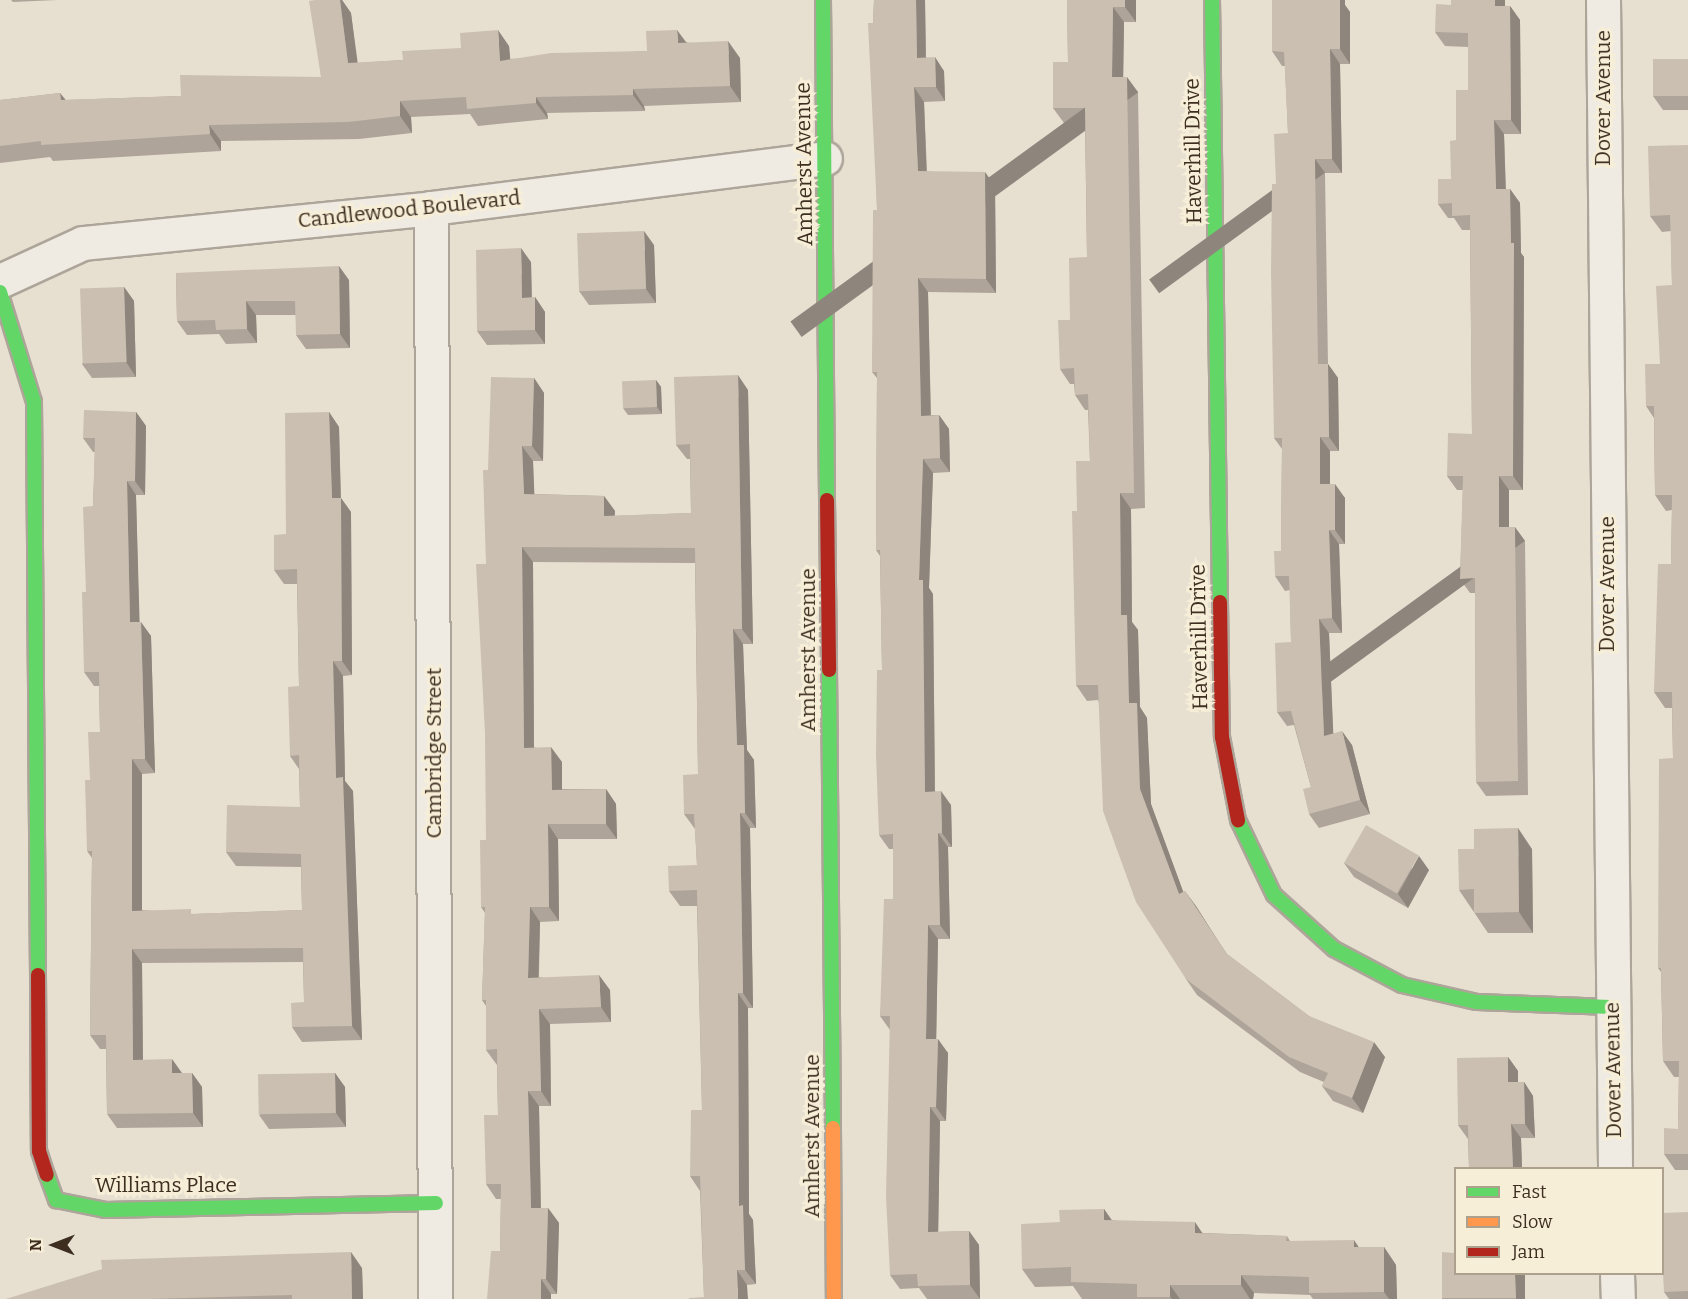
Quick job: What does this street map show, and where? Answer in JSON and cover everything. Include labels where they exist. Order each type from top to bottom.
[{"type":"street","name":"Amherst Avenue","points":[[823,0],[834,1299]]},
{"type":"street","name":"Haverhill Drive","points":[[1212,0],[1222,737],[1237,818],[1274,895],[1334,949],[1402,985],[1477,1002],[1611,1007]]},
{"type":"street","name":"Dover Avenue","points":[[1603,0],[1611,1007],[1615,1167]]},
{"type":"street","name":"Candlewood Boulevard","points":[[0,281],[83,243],[431,208],[825,158]]},
{"type":"street","name":"Cambridge Street","points":[[431,208],[435,1299]]},
{"type":"street","name":"Williams Place","points":[[0,292],[34,402],[39,1151],[56,1200],[105,1210],[436,1203]]},
{"type":"street","points":[[1617,1275],[1618,1299]]},
{"type":"building","points":[[340,0],[348,63],[403,60],[402,51],[461,48],[460,33],[498,30],[500,61],[551,53],[647,51],[646,31],[677,30],[678,43],[728,41],[730,86],[633,89],[633,95],[536,97],[536,103],[467,109],[466,97],[400,101],[400,116],[348,122],[209,125],[210,134],[41,145],[41,141],[0,146],[0,100],[60,93],[61,100],[181,96],[180,75],[321,77],[309,1]]},
{"type":"building","points":[[874,0],[916,0],[917,58],[935,57],[936,87],[914,87],[918,171],[985,172],[986,279],[918,278],[921,416],[939,415],[940,458],[923,459],[919,580],[923,580],[925,792],[941,791],[942,833],[938,833],[940,925],[928,925],[926,1039],[938,1039],[936,1107],[930,1107],[928,1232],[969,1231],[970,1285],[918,1286],[917,1274],[890,1275],[886,1197],[890,1016],[880,1016],[884,899],[893,899],[893,834],[879,835],[876,755],[877,670],[882,670],[880,550],[876,550],[877,372],[872,372],[873,210],[877,210],[868,23],[873,23]]},
{"type":"building","points":[[1067,0],[1125,0],[1125,7],[1113,7],[1112,77],[1127,77],[1134,493],[1120,493],[1121,615],[1127,615],[1129,703],[1137,703],[1140,789],[1179,894],[1185,891],[1226,953],[1309,1016],[1374,1042],[1352,1098],[1322,1086],[1328,1073],[1289,1057],[1186,979],[1136,902],[1103,811],[1098,685],[1076,685],[1072,511],[1077,511],[1076,461],[1090,461],[1088,394],[1075,395],[1074,368],[1060,369],[1058,320],[1070,320],[1069,258],[1087,257],[1085,108],[1053,108],[1053,62],[1068,62]]},
{"type":"building","points":[[1272,0],[1340,0],[1340,49],[1330,49],[1332,159],[1315,159],[1318,364],[1328,364],[1329,437],[1320,437],[1320,484],[1335,484],[1335,530],[1329,530],[1332,618],[1319,619],[1324,736],[1342,731],[1360,800],[1309,814],[1303,789],[1311,787],[1291,711],[1277,712],[1275,643],[1291,642],[1289,576],[1275,576],[1274,551],[1281,551],[1282,438],[1274,438],[1272,184],[1276,184],[1274,134],[1288,133],[1284,52],[1272,51]]},
{"type":"building","points":[[1451,0],[1495,0],[1495,6],[1510,6],[1511,120],[1494,120],[1496,189],[1510,189],[1511,243],[1514,243],[1513,476],[1499,476],[1499,527],[1515,527],[1518,781],[1476,782],[1475,578],[1460,579],[1463,476],[1447,476],[1448,433],[1472,434],[1470,215],[1452,216],[1452,203],[1438,204],[1438,179],[1451,179],[1450,141],[1456,140],[1456,90],[1468,90],[1468,33],[1435,32],[1436,4],[1451,5]]},
{"type":"building","points":[[1653,59],[1688,59],[1688,96],[1653,96]]},
{"type":"building","points":[[1688,145],[1688,1154],[1664,1154],[1664,1128],[1678,1129],[1679,1061],[1663,1061],[1661,968],[1658,968],[1659,759],[1673,758],[1672,692],[1654,692],[1658,564],[1671,564],[1672,495],[1655,495],[1654,406],[1646,406],[1645,364],[1660,364],[1656,286],[1672,285],[1670,215],[1650,216],[1648,146]]},
{"type":"building","points":[[644,231],[646,289],[579,291],[577,233]]},
{"type":"building","points":[[521,248],[522,298],[535,297],[535,330],[477,331],[476,250]]},
{"type":"building","points":[[339,266],[340,334],[296,335],[295,301],[246,301],[247,329],[216,330],[215,320],[177,321],[176,273]]},
{"type":"building","points":[[124,287],[127,362],[83,363],[80,289]]},
{"type":"building","points":[[738,375],[742,629],[733,629],[737,745],[744,745],[745,813],[740,813],[743,993],[738,993],[739,1206],[743,1205],[745,1270],[737,1270],[738,1299],[689,1299],[704,1297],[700,1176],[690,1176],[691,1110],[702,1110],[697,890],[669,891],[668,866],[697,865],[694,814],[684,814],[683,775],[698,774],[695,548],[522,547],[524,748],[551,747],[552,790],[606,789],[606,824],[548,824],[549,907],[530,907],[528,978],[599,975],[601,1007],[539,1009],[541,1091],[528,1091],[531,1208],[548,1208],[546,1279],[541,1279],[541,1299],[487,1299],[491,1251],[500,1251],[501,1184],[486,1184],[484,1115],[498,1115],[497,1049],[486,1050],[486,1000],[482,1000],[485,907],[481,907],[480,840],[486,840],[485,733],[476,564],[486,564],[483,470],[488,470],[491,377],[534,378],[532,446],[522,446],[524,494],[604,496],[604,516],[691,513],[690,444],[676,445],[674,377]]},
{"type":"building","points":[[656,380],[657,407],[623,408],[622,381]]},
{"type":"building","points":[[84,410],[136,412],[135,481],[127,481],[130,622],[141,622],[145,759],[132,759],[132,911],[191,909],[191,914],[302,910],[301,854],[226,852],[227,805],[300,807],[299,755],[290,756],[288,687],[299,686],[297,569],[274,570],[274,535],[286,534],[285,413],[329,412],[332,498],[341,498],[342,661],[333,661],[336,778],[343,777],[352,1026],[292,1027],[291,1003],[304,1002],[303,948],[132,949],[133,1060],[172,1059],[172,1073],[192,1073],[193,1113],[107,1114],[106,1035],[90,1035],[92,851],[87,851],[85,780],[90,780],[88,732],[100,732],[99,672],[84,672],[82,592],[86,592],[83,507],[93,506],[95,438],[83,438]]},
{"type":"building","points":[[1366,825],[1419,856],[1397,894],[1344,863]]},
{"type":"building","points":[[1518,828],[1519,912],[1474,913],[1474,889],[1459,890],[1458,849],[1474,849],[1474,829]]},
{"type":"building","points":[[1508,1057],[1508,1082],[1524,1082],[1525,1124],[1511,1124],[1513,1167],[1469,1167],[1468,1125],[1458,1125],[1457,1058]]},
{"type":"building","points":[[335,1073],[336,1113],[259,1114],[258,1074]]},
{"type":"building","points":[[1104,1209],[1104,1220],[1195,1222],[1195,1233],[1287,1236],[1286,1241],[1354,1240],[1354,1247],[1384,1247],[1384,1292],[1309,1293],[1309,1277],[1241,1275],[1241,1285],[1170,1285],[1170,1297],[1137,1297],[1137,1284],[1071,1282],[1071,1267],[1022,1269],[1021,1224],[1060,1222],[1059,1210]]},
{"type":"building","points":[[1688,1212],[1688,1291],[1664,1292],[1664,1213]]},
{"type":"building","points":[[351,1252],[352,1299],[292,1299],[292,1295],[148,1299],[6,1299],[102,1269],[101,1260]]},
{"type":"building","points":[[1442,1252],[1454,1253],[1454,1275],[1515,1275],[1516,1298],[1442,1298]]},
{"type":"traffic: fast","points":[[823,0],[827,500]]},
{"type":"traffic: fast","points":[[1212,0],[1220,602]]},
{"type":"traffic: fast","points":[[0,292],[34,402],[38,975]]},
{"type":"traffic: fast","points":[[829,670],[833,1128]]},
{"type":"traffic: fast","points":[[1238,820],[1274,895],[1334,949],[1402,985],[1477,1002],[1611,1007]]},
{"type":"traffic: fast","points":[[47,1175],[56,1200],[105,1210],[436,1203]]},
{"type":"traffic: slow","points":[[833,1128],[834,1299]]},
{"type":"traffic: jam","points":[[827,500],[829,670]]},
{"type":"traffic: jam","points":[[1220,602],[1222,737],[1238,820]]},
{"type":"traffic: jam","points":[[38,975],[39,1151],[47,1175]]}]
